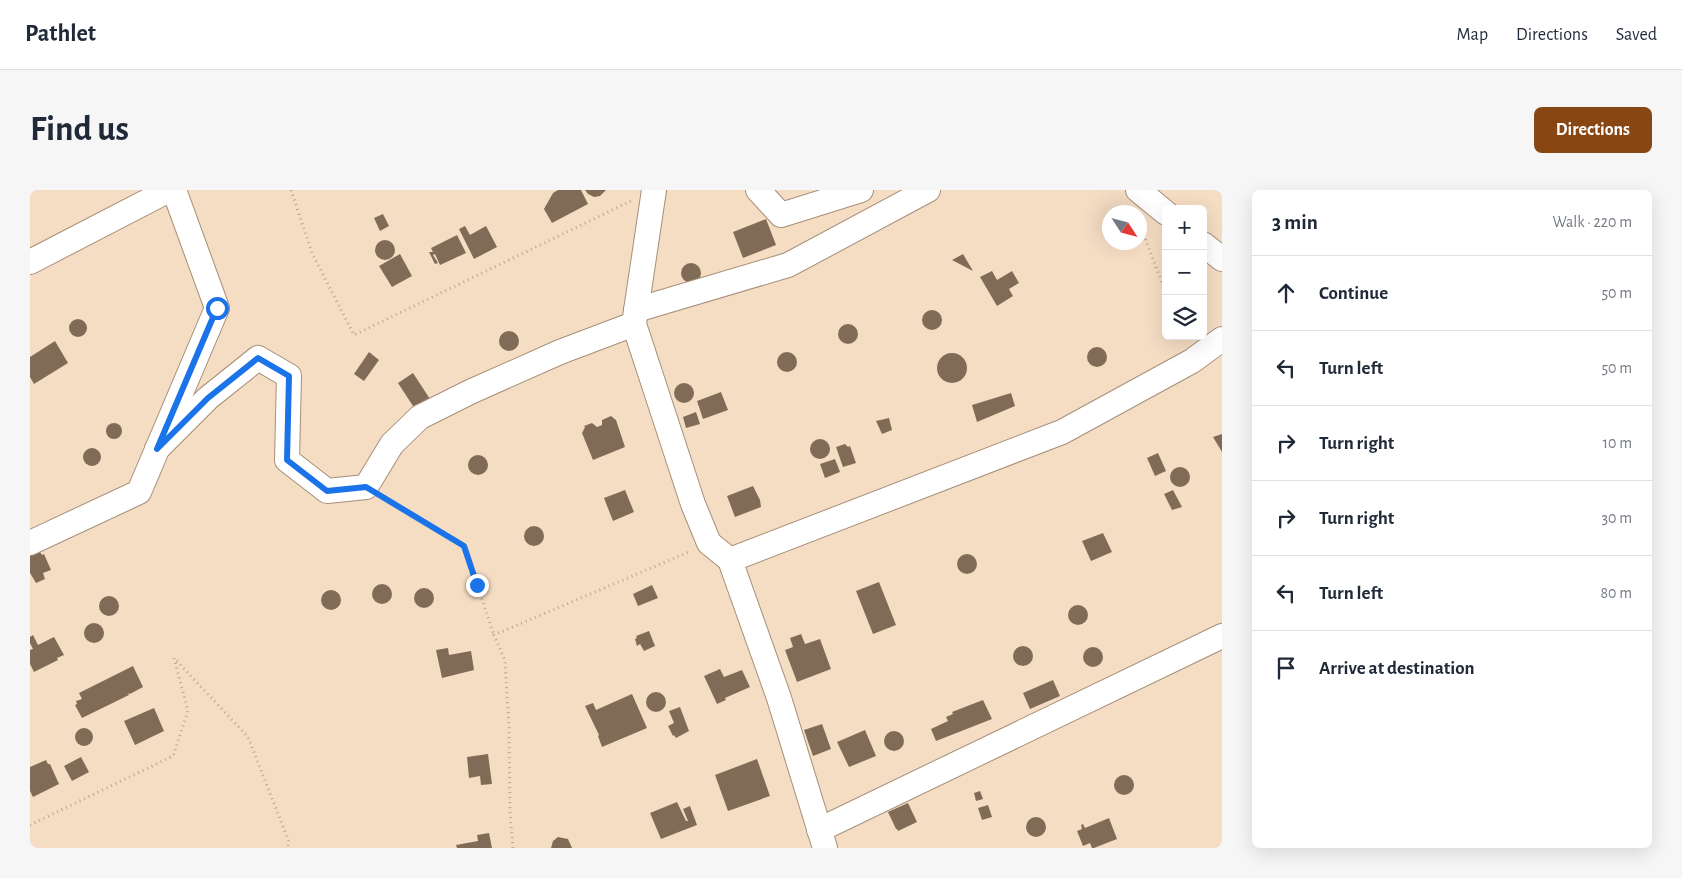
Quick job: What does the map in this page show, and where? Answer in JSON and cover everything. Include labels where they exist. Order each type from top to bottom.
[{"type":"street","points":[[30,262],[169,190]]},
{"type":"street","points":[[30,543],[139,492],[217,308],[174,190]]},
{"type":"street","points":[[654,190],[635,317],[693,504],[709,543],[730,560],[779,698],[822,839],[1222,636]]},
{"type":"street","points":[[758,190],[781,215],[861,190]]},
{"type":"street","points":[[157,449],[208,398],[258,358],[289,376],[287,460],[327,491],[366,487],[392,444],[420,417],[470,392],[635,317],[788,265],[928,190]]},
{"type":"street","points":[[1138,190],[1162,210]]},
{"type":"street","points":[[1207,247],[1222,259]]},
{"type":"street","points":[[730,560],[1062,432],[1192,361],[1222,339]]},
{"type":"path","points":[[291,190],[312,254],[354,335],[654,190]]},
{"type":"path","points":[[1147,243],[1162,283]]},
{"type":"path","points":[[366,487],[464,546],[494,635],[505,660],[509,728],[510,813],[513,848]]},
{"type":"path","points":[[494,635],[709,543]]},
{"type":"path","points":[[30,825],[174,756],[188,711],[174,658],[248,737],[288,842],[287,848]]},
{"type":"building","points":[[558,190],[581,190],[588,204],[552,223],[544,209],[553,193]]},
{"type":"building","points":[[585,190],[606,190],[600,196],[594,197]]},
{"type":"building","points":[[383,214],[389,226],[380,231],[374,218]]},
{"type":"building","points":[[766,219],[776,245],[743,258],[733,232]]},
{"type":"building","points":[[465,226],[470,235],[486,226],[497,247],[474,259],[459,229]]},
{"type":"building","points":[[457,235],[466,253],[440,265],[435,254],[433,255],[438,263],[435,264],[429,252],[433,252],[431,248]]},
{"type":"building","points":[[385,240],[392,243],[395,250],[392,257],[385,260],[378,257],[375,250],[378,243]]},
{"type":"building","points":[[400,254],[412,276],[392,287],[379,266]]},
{"type":"building","points":[[963,254],[973,271],[952,260]]},
{"type":"building","points":[[691,263],[698,266],[701,273],[698,280],[691,283],[684,280],[681,273],[684,266]]},
{"type":"building","points":[[992,271],[997,280],[1012,271],[1019,283],[1009,289],[1013,296],[997,306],[980,277]]},
{"type":"building","points":[[932,310],[939,313],[942,320],[939,327],[932,330],[925,327],[922,320],[925,313]]},
{"type":"building","points":[[78,319],[84,322],[87,328],[84,334],[78,337],[72,334],[69,328],[72,322]]},
{"type":"building","points":[[848,324],[855,327],[858,334],[855,341],[848,344],[841,341],[838,334],[841,327]]},
{"type":"building","points":[[509,331],[516,334],[519,341],[516,348],[509,351],[502,348],[499,341],[502,334]]},
{"type":"building","points":[[55,341],[68,363],[34,384],[30,377],[30,357]]},
{"type":"building","points":[[1097,347],[1104,350],[1107,357],[1104,364],[1097,367],[1090,364],[1087,357],[1090,350]]},
{"type":"building","points":[[369,352],[379,360],[364,381],[354,374]]},
{"type":"building","points":[[787,352],[794,355],[797,362],[794,369],[787,372],[780,369],[777,362],[780,355]]},
{"type":"building","points":[[952,353],[963,357],[967,368],[963,379],[952,383],[941,379],[937,368],[941,357]]},
{"type":"building","points":[[413,373],[430,399],[415,409],[398,383]]},
{"type":"building","points":[[684,383],[691,386],[694,393],[691,400],[684,403],[677,400],[674,393],[677,386]]},
{"type":"building","points":[[721,392],[728,410],[703,419],[697,401]]},
{"type":"building","points":[[1011,393],[1015,406],[977,422],[972,405]]},
{"type":"building","points":[[696,412],[700,424],[686,428],[683,417]]},
{"type":"building","points":[[611,416],[616,420],[625,447],[593,460],[582,433],[584,426],[592,423],[597,427],[602,425],[602,420]]},
{"type":"building","points":[[889,418],[892,430],[882,434],[876,421]]},
{"type":"building","points":[[114,423],[120,425],[122,431],[120,437],[114,439],[108,437],[106,431],[108,425]]},
{"type":"building","points":[[1222,434],[1222,452],[1213,437]]},
{"type":"building","points":[[820,439],[827,442],[830,449],[827,456],[820,459],[813,456],[810,449],[813,442]]},
{"type":"building","points":[[845,444],[848,447],[850,446],[856,463],[843,467],[836,447]]},
{"type":"building","points":[[92,448],[98,451],[101,457],[98,463],[92,466],[86,463],[83,457],[86,451]]},
{"type":"building","points":[[1158,453],[1166,471],[1155,476],[1147,458]]},
{"type":"building","points":[[478,455],[485,458],[488,465],[485,472],[478,475],[471,472],[468,465],[471,458]]},
{"type":"building","points":[[835,459],[840,472],[825,478],[820,464]]},
{"type":"building","points":[[1180,467],[1187,470],[1190,477],[1187,484],[1180,487],[1173,484],[1170,477],[1173,470]]},
{"type":"building","points":[[753,486],[760,500],[761,507],[735,517],[727,496]]},
{"type":"building","points":[[625,490],[634,512],[613,521],[604,498]]},
{"type":"building","points":[[1173,490],[1182,507],[1172,510],[1164,494]]},
{"type":"building","points":[[534,526],[541,529],[544,536],[541,543],[534,546],[527,543],[524,536],[527,529]]},
{"type":"building","points":[[1103,533],[1112,552],[1091,561],[1082,541]]},
{"type":"building","points":[[36,552],[36,554],[40,552],[42,555],[44,554],[51,570],[43,573],[45,579],[36,583],[30,573],[30,555]]},
{"type":"building","points":[[967,554],[974,557],[977,564],[974,571],[967,574],[960,571],[957,564],[960,557]]},
{"type":"building","points":[[879,582],[896,625],[873,634],[856,591]]},
{"type":"building","points":[[382,584],[389,587],[392,594],[389,601],[382,604],[375,601],[372,594],[375,587]]},
{"type":"building","points":[[652,585],[658,598],[638,606],[633,594]]},
{"type":"building","points":[[424,588],[431,591],[434,598],[431,605],[424,608],[417,605],[414,598],[417,591]]},
{"type":"building","points":[[331,590],[338,593],[341,600],[338,607],[331,610],[324,607],[321,600],[324,593]]},
{"type":"building","points":[[109,596],[116,599],[119,606],[116,613],[109,616],[102,613],[99,606],[102,599]]},
{"type":"building","points":[[1078,605],[1085,608],[1088,615],[1085,622],[1078,625],[1071,622],[1068,615],[1071,608]]},
{"type":"building","points":[[94,623],[101,626],[104,633],[101,640],[94,643],[87,640],[84,633],[87,626]]},
{"type":"building","points":[[649,631],[655,646],[644,651],[640,644],[637,646],[635,639],[637,638],[636,636]]},
{"type":"building","points":[[801,634],[805,644],[820,639],[831,669],[797,682],[785,650],[793,647],[790,638]]},
{"type":"building","points":[[33,635],[38,645],[54,637],[64,655],[34,672],[30,664],[30,650],[33,649],[30,637]]},
{"type":"building","points":[[1023,646],[1030,649],[1033,656],[1030,663],[1023,666],[1016,663],[1013,656],[1016,649]]},
{"type":"building","points":[[1093,647],[1100,650],[1103,657],[1100,664],[1093,667],[1086,664],[1083,657],[1086,650]]},
{"type":"building","points":[[448,648],[449,655],[471,651],[474,670],[442,678],[436,650]]},
{"type":"building","points":[[133,666],[143,687],[82,718],[75,705],[77,704],[76,701],[82,699],[79,693]]},
{"type":"building","points":[[720,669],[724,677],[742,670],[750,687],[725,698],[726,700],[717,704],[704,676]]},
{"type":"building","points":[[1053,680],[1060,696],[1030,709],[1023,693]]},
{"type":"building","points":[[656,692],[663,695],[666,702],[663,709],[656,712],[649,709],[646,702],[649,695]]},
{"type":"building","points":[[632,694],[647,728],[602,747],[599,735],[585,706],[593,703],[596,710]]},
{"type":"building","points":[[983,700],[992,719],[936,741],[931,729],[948,721],[946,717],[953,714],[952,712]]},
{"type":"building","points":[[680,707],[689,731],[676,738],[668,726],[674,723],[669,711]]},
{"type":"building","points":[[154,708],[164,731],[135,745],[124,721]]},
{"type":"building","points":[[822,724],[831,749],[813,756],[804,730]]},
{"type":"building","points":[[84,728],[90,731],[93,737],[90,743],[84,746],[78,743],[75,737],[78,731]]},
{"type":"building","points":[[865,730],[876,756],[849,767],[837,742]]},
{"type":"building","points":[[894,731],[901,734],[904,741],[901,748],[894,751],[887,748],[884,741],[887,734]]},
{"type":"building","points":[[488,754],[492,784],[481,785],[480,776],[469,778],[467,757]]},
{"type":"building","points":[[81,757],[89,772],[72,781],[64,766]]},
{"type":"building","points":[[757,759],[770,796],[728,811],[715,775]]},
{"type":"building","points":[[46,760],[50,764],[59,784],[33,797],[30,791],[30,767]]},
{"type":"building","points":[[1124,775],[1131,778],[1134,785],[1131,792],[1124,795],[1117,792],[1114,785],[1117,778]]},
{"type":"building","points":[[980,791],[983,799],[976,801],[974,793]]},
{"type":"building","points":[[677,802],[686,821],[688,821],[683,809],[690,806],[697,825],[661,839],[650,813]]},
{"type":"building","points":[[908,803],[917,822],[898,831],[888,812]]},
{"type":"building","points":[[988,805],[992,817],[982,820],[978,808]]},
{"type":"building","points":[[1036,817],[1043,820],[1046,827],[1043,834],[1036,837],[1029,834],[1026,827],[1029,820]]},
{"type":"building","points":[[1109,818],[1117,839],[1094,848],[1092,848],[1090,843],[1083,846],[1077,831],[1082,829],[1081,825],[1083,824],[1085,828]]},
{"type":"building","points":[[489,833],[492,848],[457,848],[456,845],[478,841],[477,835]]},
{"type":"building","points":[[558,837],[568,839],[572,848],[551,848],[553,841]]},
{"type":"route","points":[[217,308],[157,449],[208,398],[258,358],[289,376],[287,460],[327,491],[366,487],[464,546],[477,585]]}]
